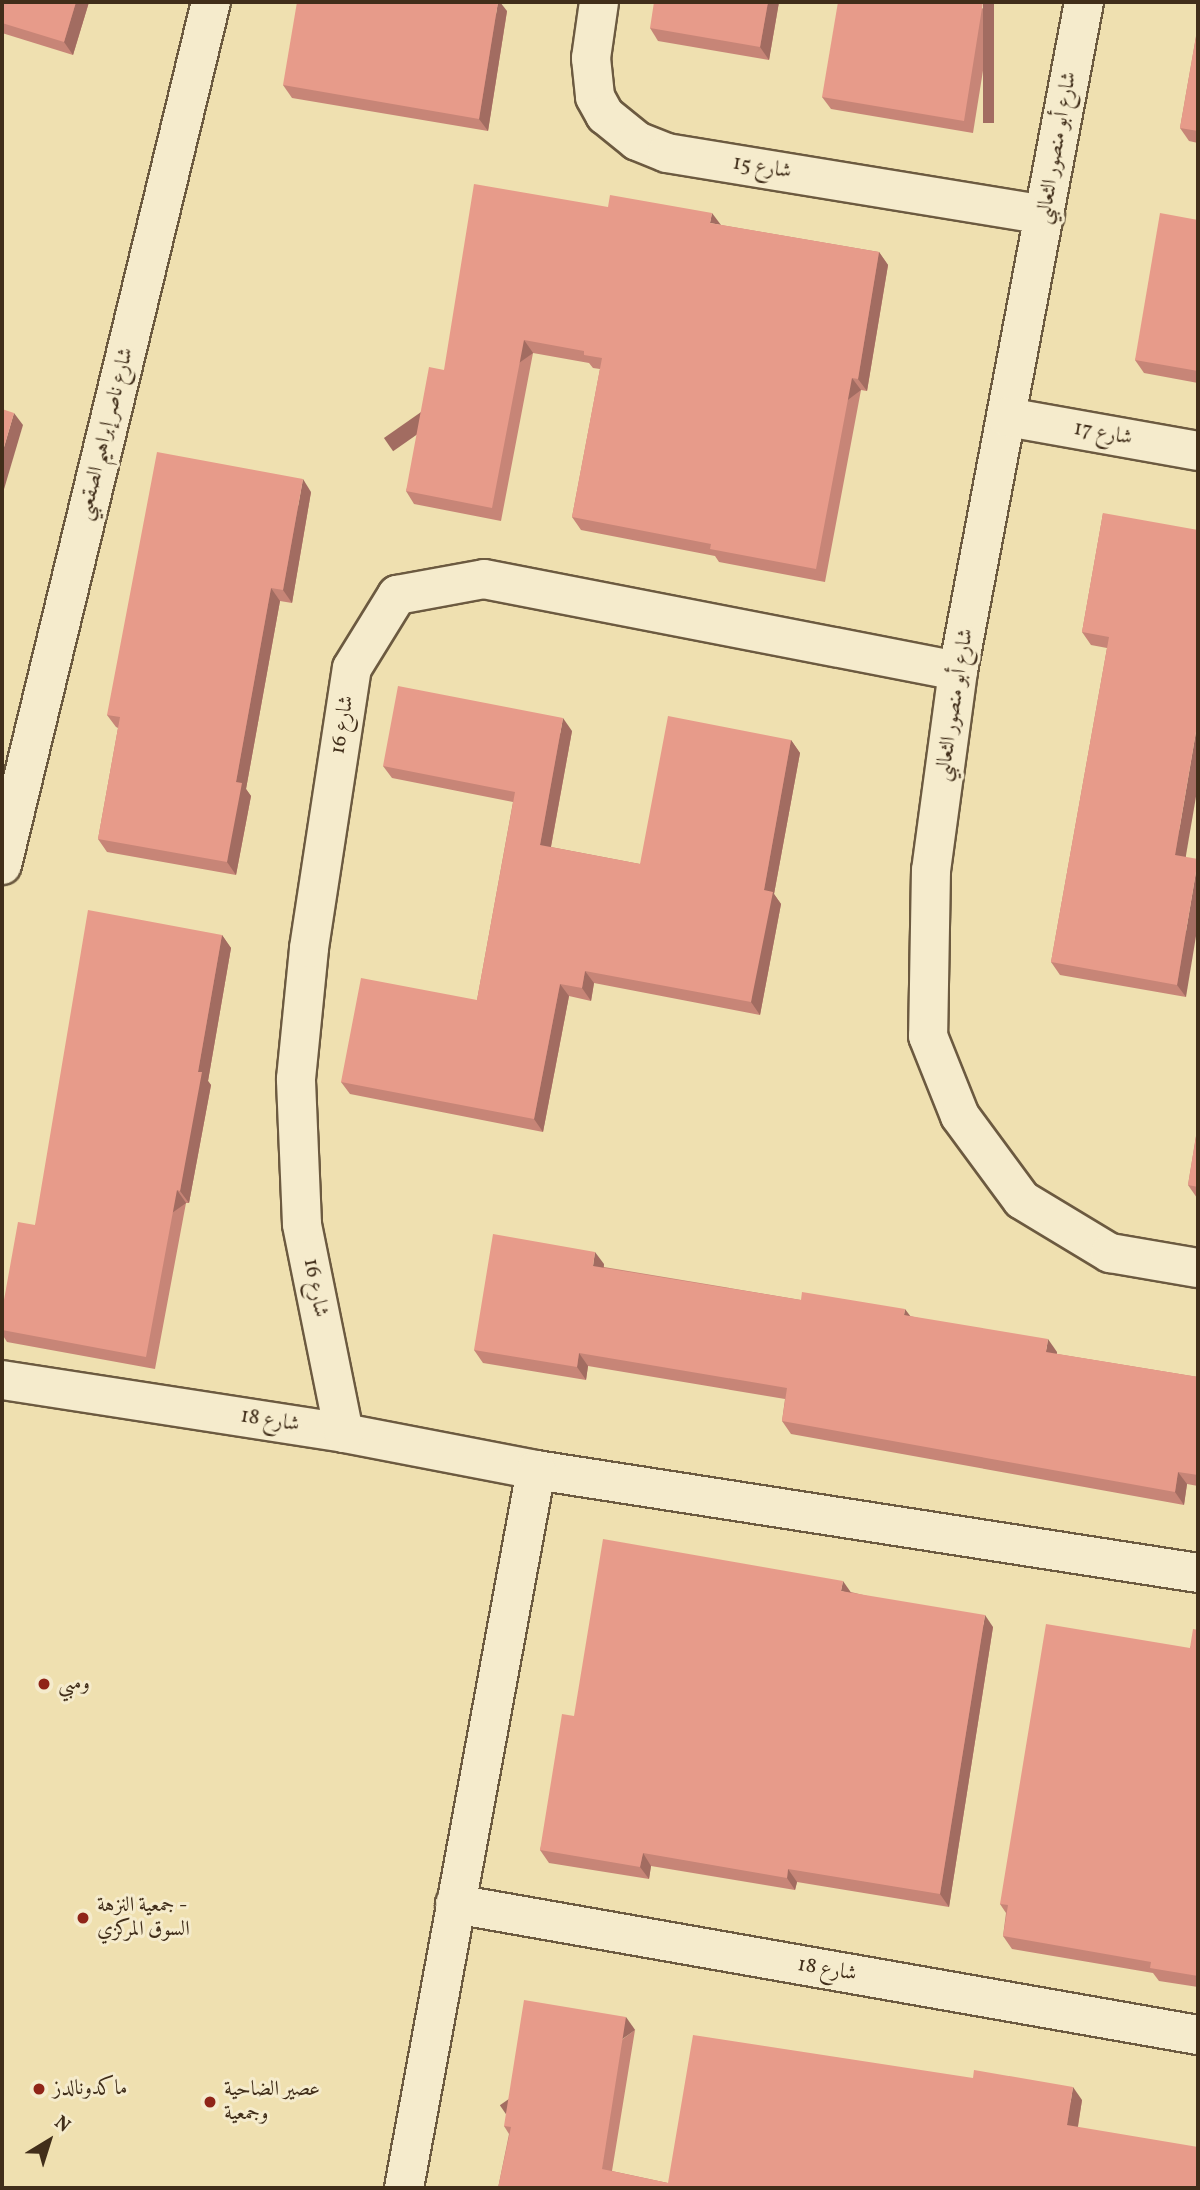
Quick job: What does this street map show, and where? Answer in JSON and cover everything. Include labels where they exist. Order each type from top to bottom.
[{"type":"street","name":"شارع ناصر إبراهيم الصقعبي","points":[[2,865],[211,2]]},
{"type":"street","name":"شارع 15","points":[[598,2],[591,58],[595,97],[605,115],[638,141],[667,153],[1045,215]]},
{"type":"street","name":"شارع أبو منصور الثعالبي","points":[[1084,2],[958,671],[930,870],[928,1036],[960,1116],[1022,1200],[1110,1253],[1198,1268]]},
{"type":"street","name":"شارع 17","points":[[1007,417],[1198,451]]},
{"type":"street","name":"شارع 16","points":[[344,1433],[302,1224],[296,1079],[309,948],[352,668],[397,595],[484,579],[958,671]]},
{"type":"street","name":"شارع 18","points":[[2,1380],[344,1433],[537,1470],[1198,1573]]},
{"type":"street","points":[[404,2188],[537,1470]]},
{"type":"street","name":"شارع 18","points":[[455,1904],[1198,2035]]},
{"type":"building","points":[[2,2],[76,2],[64,42],[2,23]]},
{"type":"building","points":[[297,2],[498,2],[479,119],[283,85]]},
{"type":"building","points":[[654,2],[768,2],[760,47],[650,28]]},
{"type":"building","points":[[838,2],[983,2],[964,121],[822,97]]},
{"type":"building","points":[[1198,25],[1198,131],[1180,128]]},
{"type":"building","points":[[474,184],[608,207],[610,195],[712,213],[710,223],[879,252],[858,379],[852,378],[816,569],[710,549],[711,544],[572,517],[602,358],[584,355],[584,351],[524,340],[492,508],[406,491],[429,367],[444,370]]},
{"type":"building","points":[[1160,213],[1198,220],[1198,371],[1135,360]]},
{"type":"building","points":[[2,409],[14,413],[2,454]]},
{"type":"building","points":[[157,452],[303,479],[283,590],[271,588],[236,782],[242,783],[227,862],[98,839],[120,717],[107,715]]},
{"type":"building","points":[[1103,513],[1198,530],[1198,720],[1175,855],[1198,860],[1177,985],[1051,962],[1109,637],[1082,632]]},
{"type":"building","points":[[398,686],[563,718],[540,845],[640,864],[668,716],[791,740],[764,890],[773,892],[751,1002],[585,971],[582,988],[560,984],[534,1119],[341,1082],[361,978],[477,1000],[515,792],[383,766]]},
{"type":"building","points":[[88,910],[222,935],[198,1072],[202,1072],[146,1357],[2,1330],[2,1311],[18,1222],[35,1225]]},
{"type":"building","points":[[1198,1124],[1198,1187],[1188,1185]]},
{"type":"building","points":[[493,1234],[595,1252],[593,1266],[801,1300],[802,1292],[905,1309],[904,1315],[1048,1339],[1046,1352],[1198,1377],[1198,1475],[1178,1472],[1175,1492],[782,1421],[787,1388],[579,1353],[577,1367],[474,1350]]},
{"type":"building","points":[[603,1539],[843,1581],[841,1591],[985,1615],[940,1894],[788,1869],[787,1878],[643,1853],[640,1867],[540,1850],[562,1714],[574,1716]]},
{"type":"building","points":[[1046,1624],[1190,1648],[1193,1629],[1198,1630],[1198,1976],[1150,1968],[1151,1962],[1003,1936],[1008,1905],[1000,1904]]},
{"type":"building","points":[[524,2000],[626,2017],[602,2169],[668,2183],[693,2035],[973,2078],[974,2070],[1073,2087],[1067,2125],[1198,2147],[1198,2188],[498,2188],[511,2127],[504,2126]]},
{"type":"place","name":"ومبي","points":[[44,1684]]},
{"type":"place","name":"جمعية النزهة - السوق المركزي","points":[[83,1918]]},
{"type":"place","name":"ماكدونالدز","points":[[39,2089]]},
{"type":"place","name":"عصير الضاحية وجمعية","points":[[210,2102]]}]
